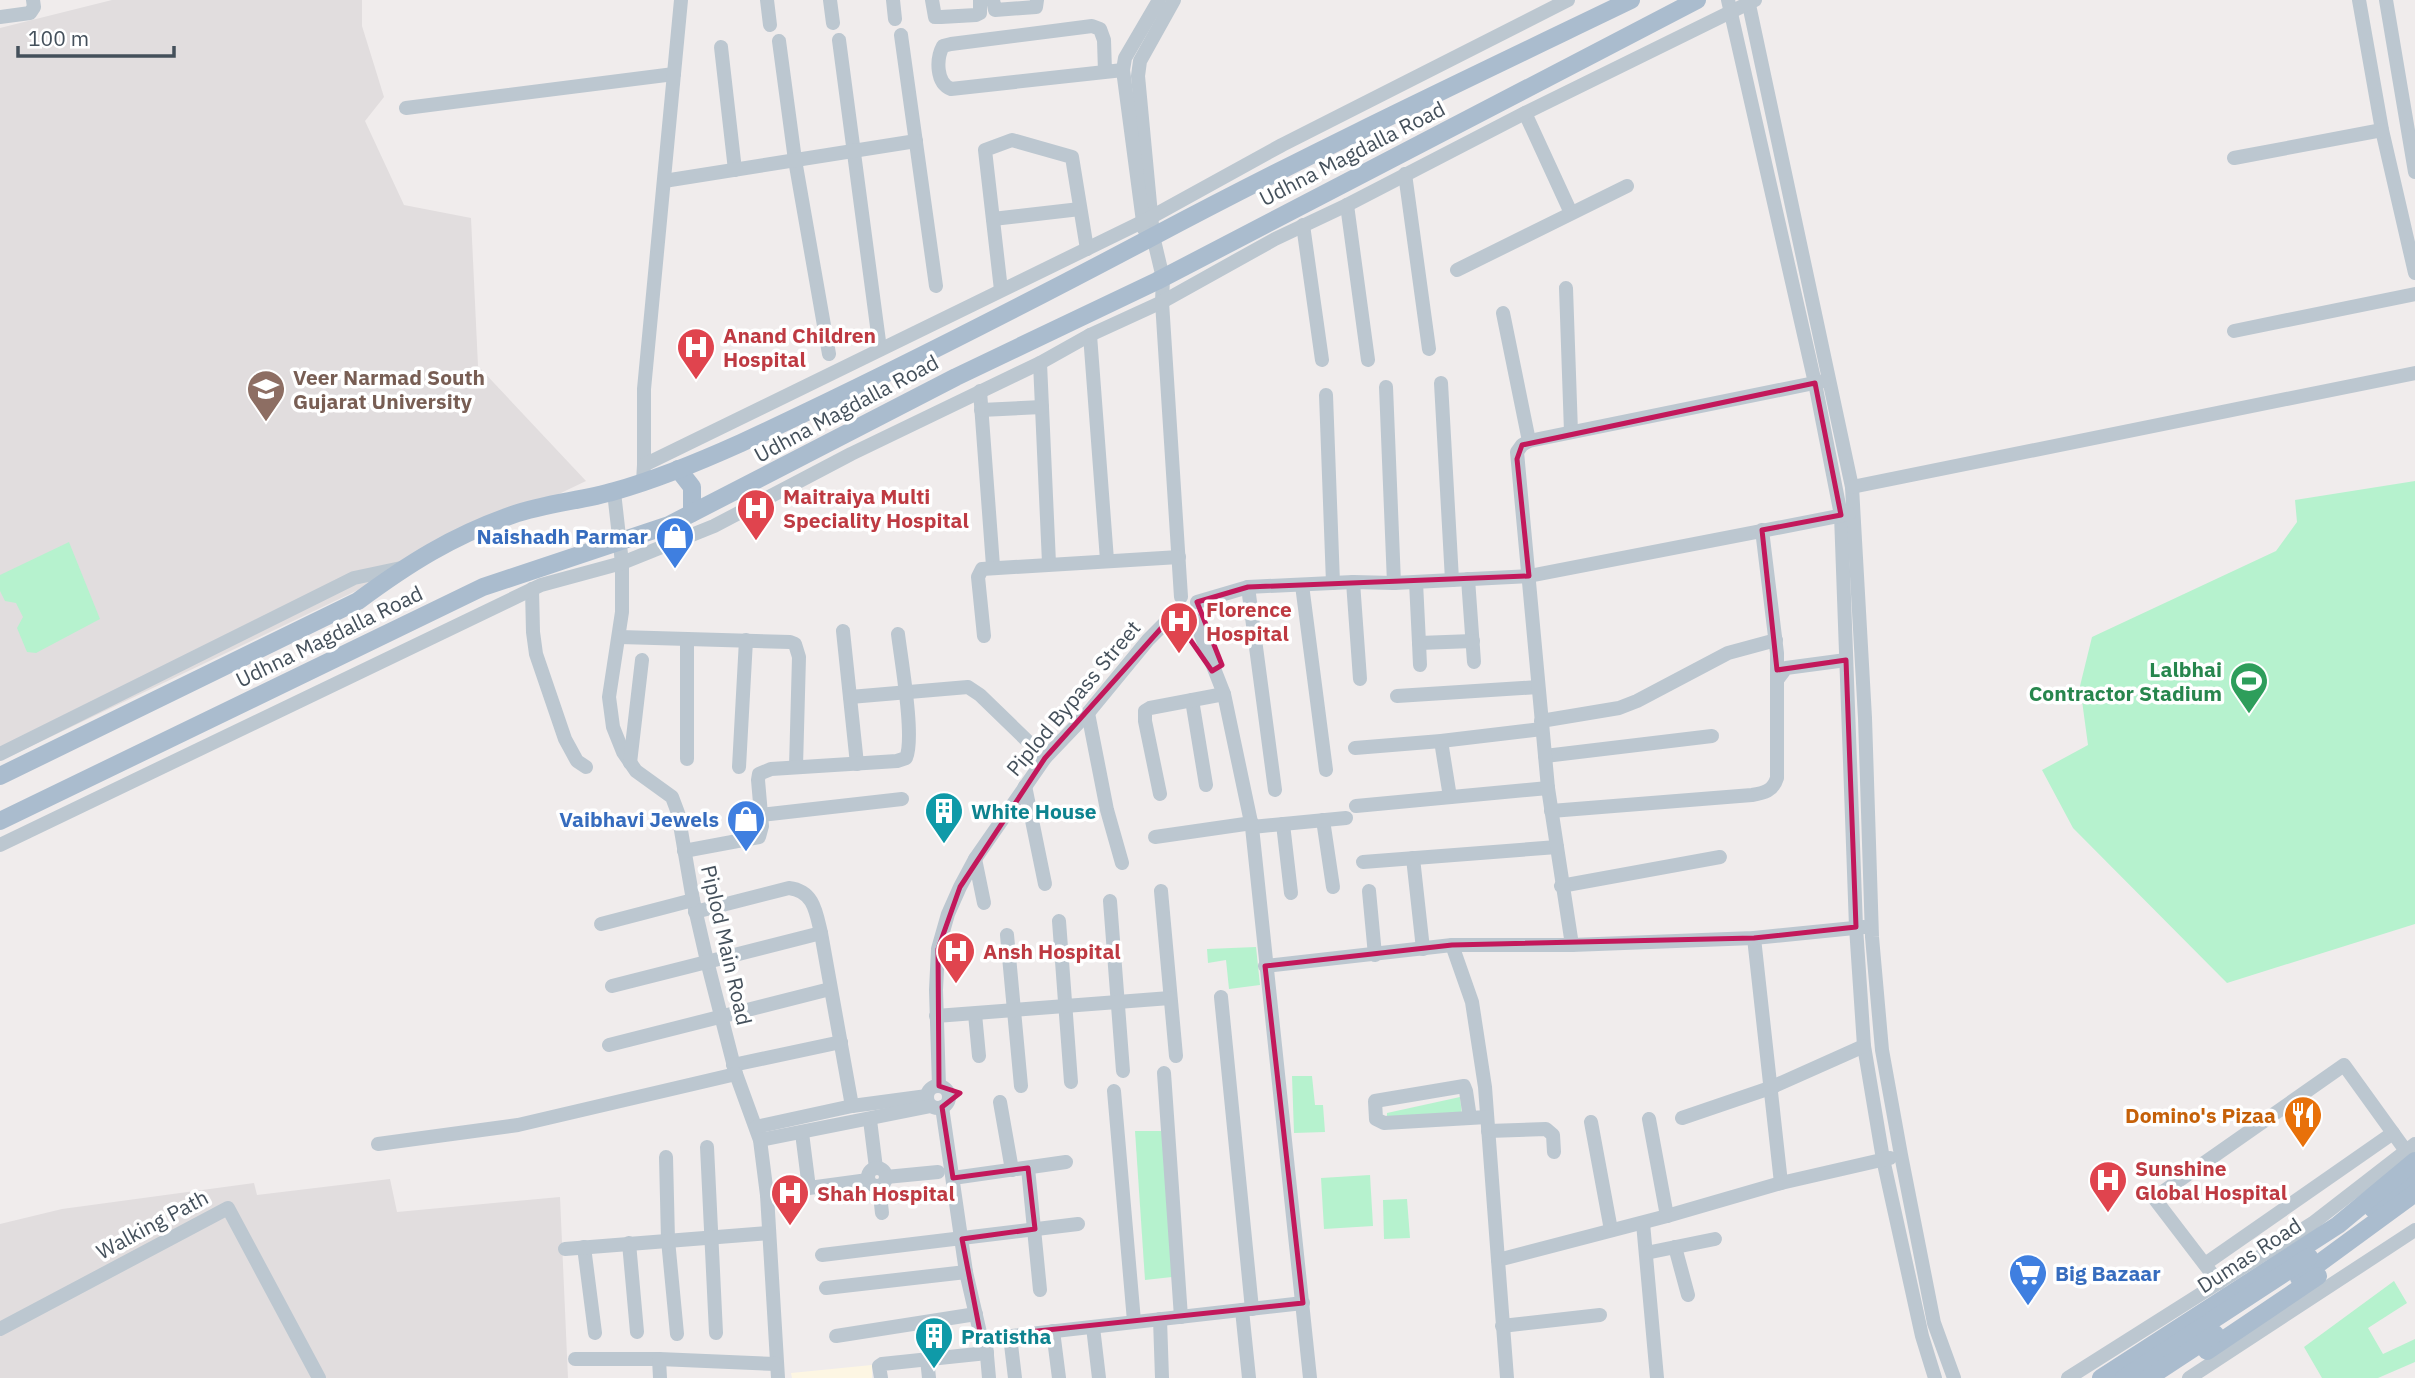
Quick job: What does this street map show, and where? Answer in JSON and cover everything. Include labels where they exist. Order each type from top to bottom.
[{"type":"main road","name":"Udhna Magdalla Road","points":[[0,776],[358,601],[401,568],[446,543],[547,503],[614,492],[643,474],[678,469],[738,444],[980,327],[1149,228],[1631,0]]},
{"type":"main road","name":"Udhna Magdalla Road","points":[[0,821],[483,587],[668,525],[956,377],[1160,279],[1697,0]]},
{"type":"main road","points":[[678,469],[692,487],[692,513]]},
{"type":"main road","name":"Dumas Road","points":[[2101,1378],[2338,1225],[2412,1152]]},
{"type":"main road","points":[[2124,1378],[2285,1274],[2415,1177]]},
{"type":"main road","points":[[2148,1378],[2329,1258],[2415,1194]]},
{"type":"main road","points":[[2167,1378],[2415,1208]]},
{"type":"street","points":[[0,17],[30,13],[34,7],[33,0]]},
{"type":"street","points":[[681,0],[645,388],[643,474],[880,349],[1001,290],[1087,249],[1149,228],[1282,145],[1568,0]]},
{"type":"street","points":[[767,0],[770,26]]},
{"type":"street","points":[[831,0],[833,23]]},
{"type":"street","points":[[892,0],[895,19]]},
{"type":"street","points":[[932,0],[935,17],[976,15],[980,13],[980,0]]},
{"type":"street","points":[[993,0],[995,10],[1002,11],[1036,7],[1037,0]]},
{"type":"street","points":[[1159,0],[1125,58],[1123,70],[1160,279],[1181,597]]},
{"type":"street","points":[[1149,228],[1138,76],[1140,61],[1174,0]]},
{"type":"street","points":[[2359,0],[2382,130],[2415,273]]},
{"type":"street","points":[[2386,0],[2415,172]]},
{"type":"street","points":[[0,845],[532,589],[622,563],[714,526],[851,454],[1162,302],[1303,225],[1347,205],[1729,6],[1751,1],[1848,514],[1872,927],[1882,1050],[1934,1323],[1954,1378]]},
{"type":"street","points":[[1729,6],[1822,381],[1852,487],[1848,514],[1846,660],[1856,927],[1864,1046],[1883,1159],[1922,1336],[1935,1378]]},
{"type":"street","points":[[1105,72],[1104,40],[1100,29],[1092,26],[951,44],[943,46],[939,55],[941,80],[944,86],[951,89],[1105,72],[1123,70]]},
{"type":"street","points":[[901,35],[936,286]]},
{"type":"street","points":[[839,40],[880,349]]},
{"type":"street","points":[[779,41],[795,160],[829,354]]},
{"type":"street","points":[[721,47],[735,170]]},
{"type":"street","points":[[405,108],[674,74]]},
{"type":"street","points":[[1525,113],[1572,213]]},
{"type":"street","points":[[2234,158],[2382,130]]},
{"type":"street","points":[[1001,290],[985,150],[1012,140],[1072,157],[1087,249]]},
{"type":"street","points":[[664,181],[916,141]]},
{"type":"street","points":[[1405,174],[1429,349]]},
{"type":"street","points":[[1457,270],[1627,186]]},
{"type":"street","points":[[1347,205],[1368,360]]},
{"type":"street","points":[[993,219],[1080,209]]},
{"type":"street","points":[[1303,225],[1322,360]]},
{"type":"street","points":[[1566,288],[1571,432]]},
{"type":"street","points":[[2234,331],[2415,294]]},
{"type":"street","points":[[1503,313],[1529,441]]},
{"type":"street","points":[[1090,335],[1107,560]]},
{"type":"street","points":[[1040,363],[1049,563]]},
{"type":"street","points":[[1852,487],[2415,373]]},
{"type":"street","points":[[1572,945],[1548,788],[1517,452],[1529,441],[1822,381]]},
{"type":"street","points":[[1441,383],[1452,580]]},
{"type":"street","points":[[1386,387],[1394,583]]},
{"type":"street","points":[[980,391],[993,566]]},
{"type":"street","points":[[1326,395],[1333,583]]},
{"type":"street","points":[[981,410],[1042,407]]},
{"type":"street","name":"Piplod Main Road","points":[[614,492],[622,563],[622,612],[609,710],[618,741],[630,763],[636,771],[672,797],[678,813],[706,961],[735,1070],[758,1134],[767,1195],[777,1371]]},
{"type":"street","points":[[1197,602],[1248,587],[1529,576],[1848,514]]},
{"type":"street","points":[[1551,811],[1752,795],[1769,791],[1775,784],[1776,640],[1762,530]]},
{"type":"street","points":[[984,636],[978,577],[982,569],[993,566],[1179,557]]},
{"type":"street","points":[[0,754],[354,578],[401,568]]},
{"type":"street","points":[[1468,579],[1474,662]]},
{"type":"street","points":[[1353,582],[1360,679]]},
{"type":"street","points":[[1416,582],[1420,665]]},
{"type":"street","points":[[1302,585],[1326,770]]},
{"type":"street","points":[[1248,587],[1275,790]]},
{"type":"street","points":[[532,589],[536,654],[565,739],[577,761],[586,767]]},
{"type":"street","points":[[1195,620],[1183,623],[1173,615],[1174,603],[1181,597],[1190,597],[1197,602],[1199,611],[1195,620],[1224,694],[1252,825],[1310,1378]]},
{"type":"street","name":"Piplod Bypass Street","points":[[933,1103],[933,1087],[939,1086],[936,1016],[938,948],[956,896],[975,859],[1045,758],[1088,713],[1148,639],[1173,615]]},
{"type":"street","points":[[843,631],[857,764]]},
{"type":"street","points":[[684,851],[754,839],[762,832],[759,774],[771,769],[897,761],[906,758],[909,747],[906,692],[898,634]]},
{"type":"street","points":[[620,637],[795,644],[798,651],[796,767]]},
{"type":"street","points":[[687,639],[687,759]]},
{"type":"street","points":[[739,767],[746,640]]},
{"type":"street","points":[[1355,748],[1441,741],[1541,725],[1619,708],[1728,653],[1776,640]]},
{"type":"street","points":[[1419,643],[1473,641]]},
{"type":"street","points":[[630,763],[642,660]]},
{"type":"street","points":[[1777,680],[1786,668],[1846,660]]},
{"type":"street","points":[[850,697],[960,686],[974,689],[1045,758]]},
{"type":"street","points":[[1397,696],[1538,687]]},
{"type":"street","points":[[1160,794],[1145,720],[1146,712],[1150,708],[1224,694]]},
{"type":"street","points":[[1192,700],[1206,785]]},
{"type":"street","points":[[1088,713],[1107,810],[1122,863]]},
{"type":"street","points":[[1545,756],[1712,736]]},
{"type":"street","points":[[1441,741],[1450,797]]},
{"type":"street","points":[[1025,786],[1045,884]]},
{"type":"street","points":[[1356,806],[1548,788]]},
{"type":"street","points":[[761,815],[902,799]]},
{"type":"street","points":[[1155,837],[1252,825],[1346,818]]},
{"type":"street","points":[[1323,820],[1333,887]]},
{"type":"street","points":[[1283,824],[1291,893]]},
{"type":"street","points":[[1363,862],[1557,847]]},
{"type":"street","points":[[1561,886],[1720,857]]},
{"type":"street","points":[[1413,858],[1423,949]]},
{"type":"street","points":[[975,859],[984,903]]},
{"type":"street","points":[[601,924],[781,890],[804,891],[813,903],[821,933],[852,1106]]},
{"type":"street","points":[[1161,891],[1176,1056]]},
{"type":"street","points":[[1369,891],[1376,955]]},
{"type":"street","points":[[1110,901],[1123,1070]]},
{"type":"street","points":[[1059,920],[1071,1082]]},
{"type":"street","points":[[1265,967],[1452,945],[1572,945],[1754,938],[1872,927]]},
{"type":"street","points":[[612,986],[821,933]]},
{"type":"street","points":[[1007,935],[1021,1086]]},
{"type":"street","points":[[1754,938],[1781,1183]]},
{"type":"street","points":[[1452,945],[1472,1002],[1485,1087],[1507,1378]]},
{"type":"street","points":[[609,1045],[831,989]]},
{"type":"street","points":[[1221,997],[1247,1310],[1250,1378]]},
{"type":"street","points":[[936,1016],[1170,998]]},
{"type":"street","points":[[975,1014],[979,1056]]},
{"type":"street","points":[[378,1144],[518,1125],[841,1042]]},
{"type":"street","points":[[1682,1118],[1770,1088],[1864,1046]]},
{"type":"street","points":[[2068,1378],[2219,1283],[2313,1223],[2412,1152],[2393,1133],[2344,1065],[2154,1198],[2219,1283]]},
{"type":"street","points":[[1164,1073],[1181,1317]]},
{"type":"street","points":[[1470,1118],[1466,1091],[1461,1085],[1375,1101],[1376,1119],[1380,1123],[1470,1118],[1488,1124],[1546,1129],[1553,1135],[1554,1152]]},
{"type":"street","points":[[1114,1091],[1134,1321]]},
{"type":"street","points":[[1000,1102],[1012,1170]]},
{"type":"street","points":[[758,1134],[852,1106],[933,1103]]},
{"type":"street","points":[[758,1134],[802,1133],[933,1103]]},
{"type":"street","points":[[933,1103],[953,1178],[966,1272],[979,1332],[986,1346],[989,1378]]},
{"type":"street","points":[[870,1119],[882,1213]]},
{"type":"street","points":[[1649,1119],[1667,1216]]},
{"type":"street","points":[[1591,1122],[1611,1230]]},
{"type":"street","points":[[802,1133],[809,1188],[938,1172]]},
{"type":"street","points":[[2205,1264],[2393,1133]]},
{"type":"street","points":[[707,1147],[716,1334]]},
{"type":"street","points":[[1498,1260],[1643,1223],[1781,1183],[1900,1155]]},
{"type":"street","points":[[666,1157],[668,1240],[677,1334]]},
{"type":"street","points":[[953,1178],[1066,1162]]},
{"type":"street","points":[[1028,1168],[1040,1290]]},
{"type":"street","points":[[767,1195],[799,1192]]},
{"type":"street","name":"Walking Path","points":[[0,1329],[228,1208],[319,1378]]},
{"type":"street","points":[[1643,1223],[1657,1378]]},
{"type":"street","points":[[822,1255],[1078,1224]]},
{"type":"street","points":[[2189,1378],[2415,1230]]},
{"type":"street","points":[[565,1249],[769,1233]]},
{"type":"street","points":[[1646,1253],[1716,1239]]},
{"type":"street","points":[[629,1243],[637,1332]]},
{"type":"street","points":[[584,1247],[595,1333]]},
{"type":"street","points":[[1675,1247],[1688,1295]]},
{"type":"street","points":[[826,1288],[966,1272]]},
{"type":"street","points":[[881,1378],[879,1366],[882,1364],[927,1359],[986,1346],[1010,1336],[1303,1303]]},
{"type":"street","points":[[836,1336],[976,1314]]},
{"type":"street","points":[[1503,1326],[1600,1315]]},
{"type":"street","points":[[1160,1319],[1162,1378]]},
{"type":"street","points":[[1093,1327],[1099,1378]]},
{"type":"street","points":[[1053,1331],[1059,1378]]},
{"type":"street","points":[[1010,1336],[1015,1378]]},
{"type":"street","points":[[575,1359],[659,1359],[777,1371]]},
{"type":"street","points":[[659,1359],[660,1378]]},
{"type":"street","points":[[927,1359],[929,1378]]},
{"type":"highlighted area","points":[[1815,383],[1841,515],[1762,530],[1777,670],[1846,660],[1856,927],[1754,938],[1452,945],[1265,966],[1303,1303],[981,1337],[962,1239],[1035,1229],[1028,1168],[953,1178],[942,1107],[960,1093],[939,1086],[938,949],[960,887],[1045,758],[1173,615],[1212,671],[1222,665],[1197,602],[1248,587],[1529,576],[1517,459],[1522,445]]},
{"type":"shaded area","name":"Veer Narmad South Gujarat University","points":[[112,0],[362,0],[362,26],[384,97],[365,121],[404,205],[471,218],[478,366],[586,481],[0,761],[0,28]]},
{"type":"shaded area","points":[[390,1179],[397,1212],[560,1197],[568,1378],[0,1378],[0,1224],[62,1209],[254,1183],[257,1195]]},
{"type":"shaded area","points":[[872,1365],[872,1378],[792,1378],[791,1373]]},
{"type":"green space","name":"Lalbhai Contractor Stadium","points":[[2415,481],[2415,924],[2227,983],[2073,828],[2042,770],[2088,745],[2080,686],[2092,637],[2276,551],[2297,522],[2295,500]]},
{"type":"green space","points":[[69,542],[100,619],[36,653],[27,652],[17,628],[23,617],[16,603],[5,601],[0,591],[0,575]]},
{"type":"green space","points":[[1256,947],[1260,985],[1229,989],[1226,960],[1208,963],[1207,949]]},
{"type":"green space","points":[[1292,1076],[1312,1076],[1315,1105],[1323,1105],[1325,1132],[1294,1133]]},
{"type":"green space","points":[[1460,1097],[1462,1115],[1387,1126],[1387,1113]]},
{"type":"green space","points":[[1135,1131],[1163,1131],[1172,1277],[1145,1280]]},
{"type":"green space","points":[[1370,1175],[1373,1226],[1324,1229],[1321,1178]]},
{"type":"green space","points":[[1407,1199],[1410,1238],[1384,1239],[1383,1200]]},
{"type":"green space","points":[[2394,1281],[2407,1303],[2368,1328],[2383,1354],[2415,1339],[2415,1362],[2378,1378],[2322,1378],[2304,1347]]},
{"type":"place","name":"Anand Children Hospital","points":[[696,381]]},
{"type":"place","name":"Veer Narmad South Gujarat University","points":[[266,423]]},
{"type":"place","name":"Maitraiya Multi Speciality Hospital","points":[[756,542]]},
{"type":"place","name":"Naishadh Parmar","points":[[675,570]]},
{"type":"place","name":"Florence Hospital","points":[[1179,655]]},
{"type":"place","name":"Lalbhai Contractor Stadium","points":[[2249,715]]},
{"type":"place","name":"White House","points":[[944,845]]},
{"type":"place","name":"Vaibhavi Jewels","points":[[746,853]]},
{"type":"place","name":"Ansh Hospital","points":[[956,985]]},
{"type":"place","name":"Domino's Pizaa","points":[[2303,1149]]},
{"type":"place","name":"Sunshine Global Hospital","points":[[2108,1214]]},
{"type":"place","name":"Shah Hospital","points":[[790,1227]]},
{"type":"place","name":"Big Bazaar","points":[[2028,1307]]},
{"type":"place","name":"Pratistha","points":[[934,1370]]}]
